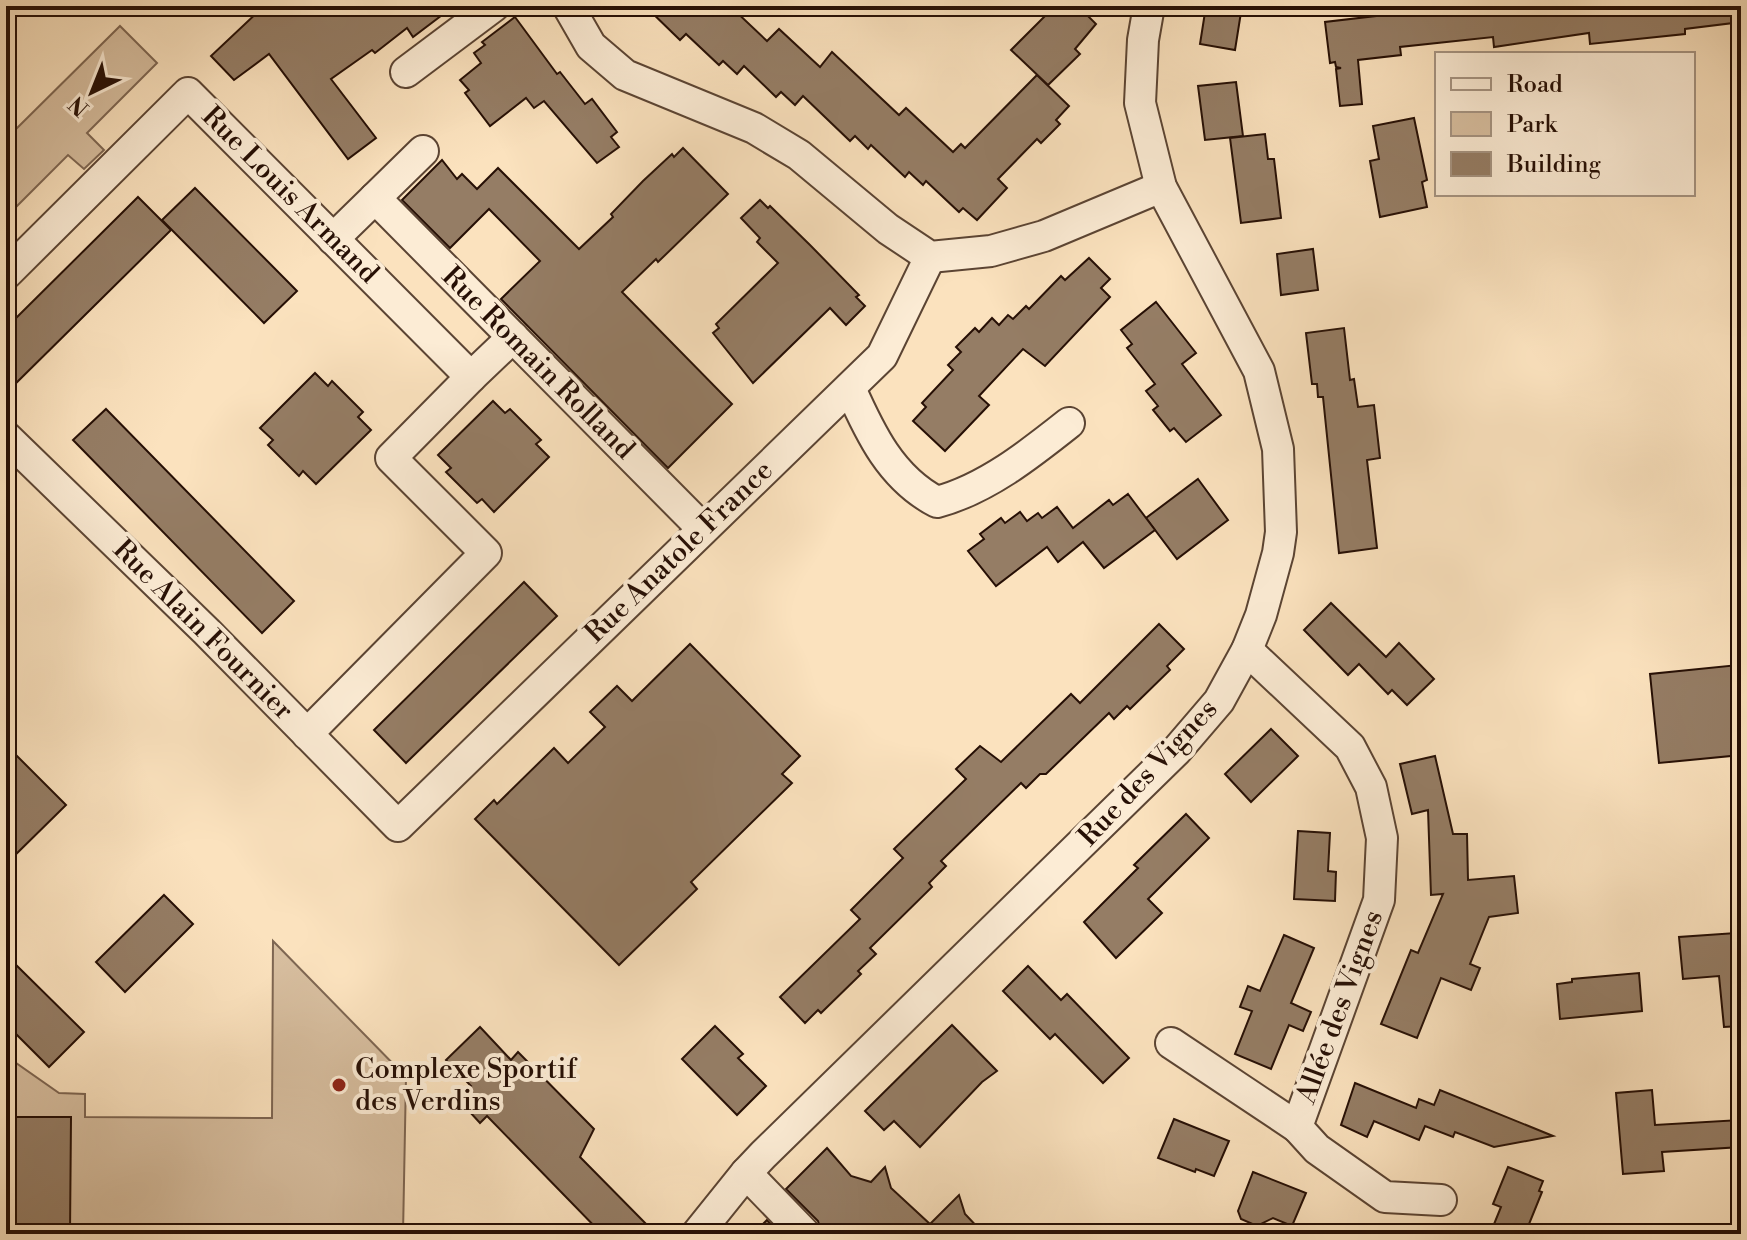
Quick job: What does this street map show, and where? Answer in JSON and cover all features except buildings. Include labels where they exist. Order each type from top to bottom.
[{"type":"street","points":[[406,72],[494,6]]},
{"type":"street","points":[[568,6],[591,46],[625,75],[754,128],[799,155],[888,229],[930,257],[991,251],[1044,236],[1161,187]]},
{"type":"street","name":"Rue des Vignes","points":[[697,1234],[746,1173],[1177,750],[1219,701],[1247,650],[1261,615],[1281,532],[1278,449],[1259,371],[1161,187],[1140,103],[1143,40],[1149,6]]},
{"type":"street","name":"Rue Louis Armand","points":[[6,274],[188,93],[471,377]]},
{"type":"street","points":[[333,239],[423,151]]},
{"type":"street","name":"Rue Romain Rolland","points":[[375,198],[702,528]]},
{"type":"street","name":"Rue Anatole France","points":[[398,826],[882,356],[930,257]]},
{"type":"street","points":[[307,734],[486,553],[391,458],[513,337]]},
{"type":"street","points":[[850,388],[887,460],[919,492],[937,502],[955,497],[1024,459],[1069,423]]},
{"type":"street","name":"Rue Alain Fournier","points":[[6,437],[398,826]]},
{"type":"street","name":"Allée des Vignes","points":[[1247,650],[1350,747],[1371,787],[1382,838],[1379,900],[1297,1127]]},
{"type":"street","name":"Allée des Vignes","points":[[1171,1043],[1297,1127],[1317,1149],[1385,1197],[1441,1200]]},
{"type":"street","points":[[746,1173],[805,1234]]},
{"type":"green space","points":[[120,26],[157,63],[87,133],[104,150],[84,169],[68,155],[6,217],[6,139]]},
{"type":"green space","name":"Complexe Sportif des Verdins","points":[[273,941],[406,1077],[403,1234],[6,1234],[6,1056],[59,1093],[85,1094],[85,1117],[272,1118]]},
{"type":"place","name":"Complexe Sportif des Verdins","points":[[339,1085]]}]
